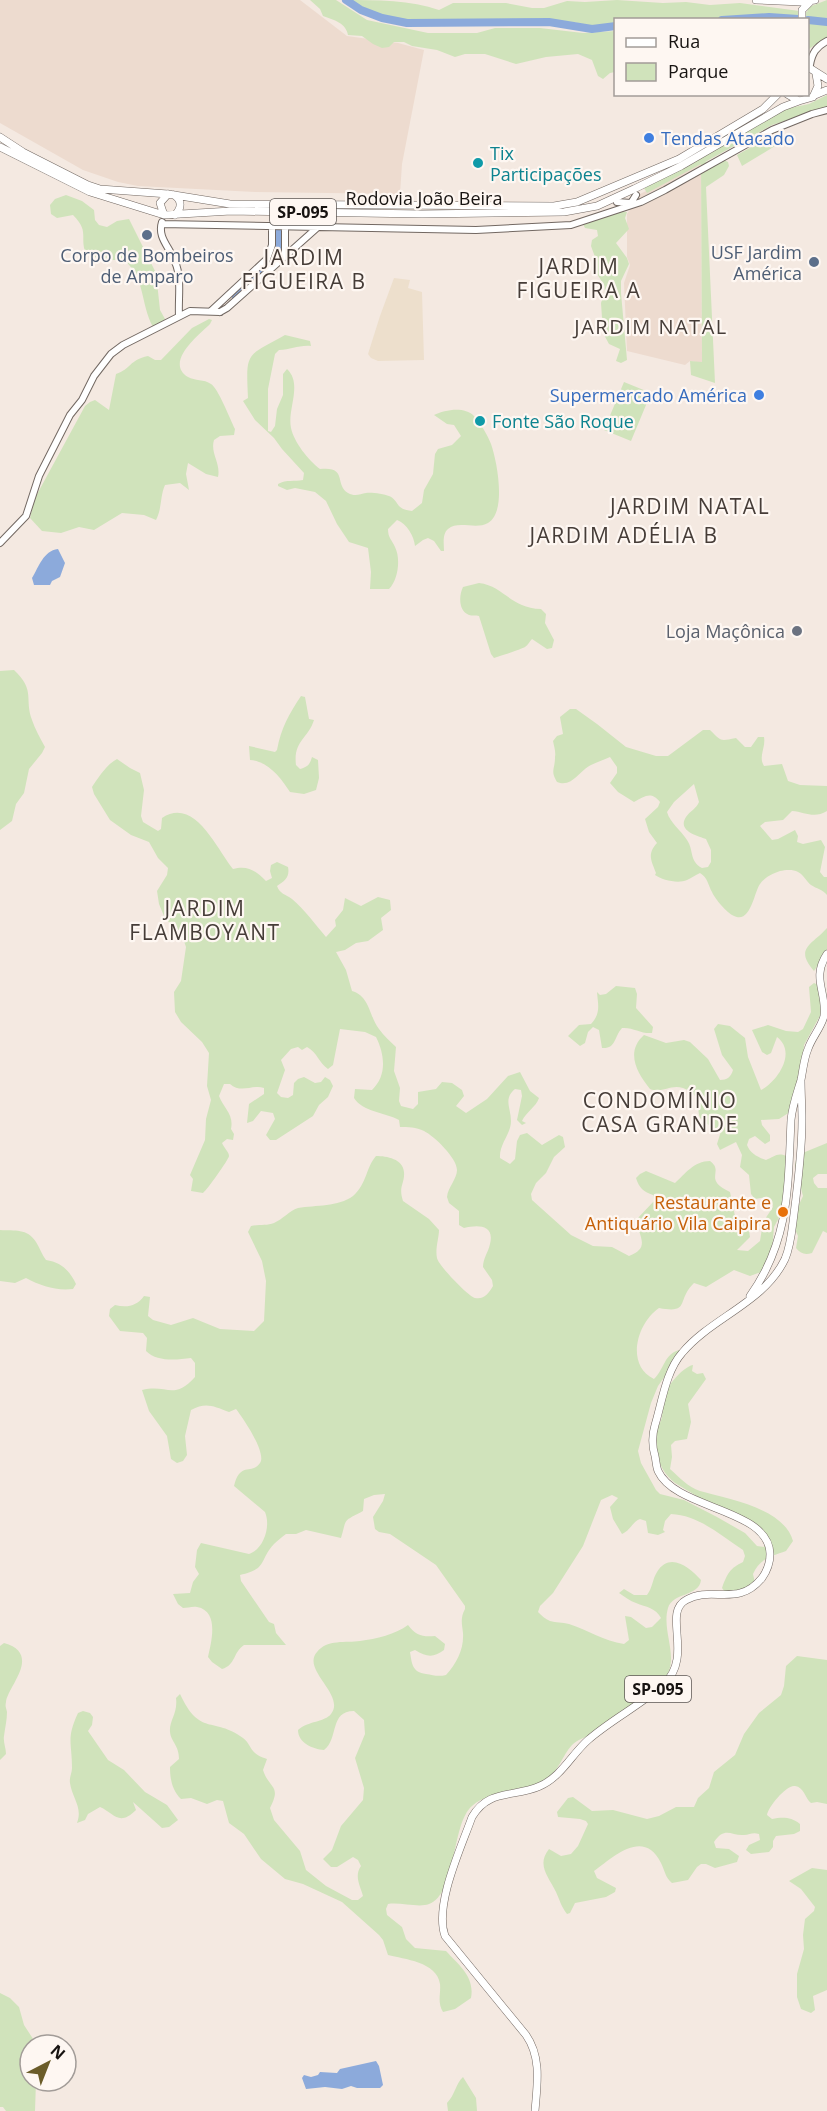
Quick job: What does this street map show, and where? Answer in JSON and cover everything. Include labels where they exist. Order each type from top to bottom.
[{"type":"main road","points":[[756,0],[814,0]]},
{"type":"main road","points":[[802,14],[808,2],[814,0]]},
{"type":"main road","points":[[797,1],[802,14]]},
{"type":"main road","points":[[811,68],[827,80]]},
{"type":"main road","points":[[811,68],[818,86],[813,96]]},
{"type":"main road","name":"SP-095","points":[[799,101],[827,90]]},
{"type":"main road","name":"Rodovia João Beira","points":[[0,137],[23,152],[100,189],[171,195],[230,204],[554,206],[577,202],[679,159],[763,109],[776,96]]},
{"type":"main road","points":[[790,96],[799,101]]},
{"type":"main road","name":"Rodovia João Beira","points":[[0,147],[90,192],[164,215],[231,211],[422,214],[564,212],[597,206],[635,192],[783,107],[799,101]]},
{"type":"main road","points":[[628,182],[635,192]]},
{"type":"main road","points":[[616,186],[617,199]]},
{"type":"main road","points":[[164,215],[160,203],[171,195],[181,204],[175,215]]},
{"type":"main road","name":"SP-095","points":[[747,1301],[758,1286],[784,1221],[792,1122],[808,1048],[824,1016],[826,1004],[819,976],[821,963],[827,954]]},
{"type":"main road","name":"SP-095","points":[[535,2111],[537,2060],[534,2049],[445,1936],[441,1917],[446,1894],[472,1817],[477,1809],[489,1798],[531,1789],[548,1782],[588,1740],[665,1683],[677,1667],[679,1656],[676,1613],[682,1601],[696,1595],[745,1593],[754,1587],[763,1576],[770,1562],[770,1550],[765,1537],[754,1526],[670,1485],[659,1472],[653,1449],[653,1431],[674,1364],[682,1352],[697,1338],[762,1291],[785,1259],[791,1238],[796,1197],[802,1123],[801,1079]]},
{"type":"main road","points":[[792,1122],[798,1128],[802,1123]]},
{"type":"main road","points":[[773,1251],[780,1258],[785,1259]]},
{"type":"street","points":[[811,68],[813,53],[816,48],[827,41]]},
{"type":"street","points":[[162,224],[476,230],[571,225],[641,202],[772,130],[827,110]]},
{"type":"street","points":[[635,192],[641,202]]},
{"type":"street","points":[[617,199],[617,210]]},
{"type":"street","points":[[164,215],[160,229],[161,237],[176,265],[179,315]]},
{"type":"street","points":[[215,310],[251,271],[267,259],[272,245],[272,226]]},
{"type":"street","points":[[285,226],[285,256]]},
{"type":"street","points":[[0,543],[26,516],[39,476],[70,415],[82,400],[102,365],[123,345],[179,315],[190,311],[227,308],[320,226]]},
{"type":"shaded area","points":[[0,0],[300,0],[347,36],[398,43],[424,50],[402,164],[400,194],[255,192],[138,186],[83,170],[0,123]]},
{"type":"shaded area","points":[[701,163],[702,363],[690,361],[685,365],[627,351],[624,283],[630,265],[627,257],[627,214],[640,194]]},
{"type":"shaded area","points":[[394,278],[410,280],[408,288],[422,292],[424,360],[378,361],[368,354]]},
{"type":"green space","points":[[310,0],[336,0],[367,20],[428,33],[477,33],[495,28],[540,28],[583,33],[614,31],[614,72],[603,79],[598,76],[592,60],[578,54],[546,57],[516,64],[485,54],[465,54],[455,57],[404,42],[394,42],[389,47],[382,48],[362,36],[348,35],[342,25],[323,16],[320,9]]},
{"type":"green space","points":[[345,0],[405,2],[439,10],[453,3],[506,3],[544,8],[567,1],[617,0],[710,5],[740,3],[807,12],[809,7],[827,0],[827,41],[819,42],[809,49],[809,18],[765,16],[757,18],[614,18],[614,23],[596,27],[573,22],[488,19],[414,23],[390,20],[353,7]]},
{"type":"green space","points":[[827,95],[827,107],[772,125],[705,162],[724,160],[729,166],[724,175],[706,187],[715,383],[691,375],[690,361],[702,362],[701,164],[647,193],[644,188],[785,109],[809,104]]},
{"type":"green space","points":[[771,136],[775,146],[742,166],[737,155]]},
{"type":"green space","points":[[66,195],[82,201],[94,210],[95,220],[99,225],[107,227],[117,221],[129,219],[156,273],[160,310],[165,319],[163,323],[153,327],[136,275],[124,260],[104,260],[86,254],[83,230],[73,215],[57,218],[51,214],[50,205],[55,199]]},
{"type":"green space","points":[[617,211],[627,212],[625,218],[629,229],[616,243],[629,264],[621,281],[627,360],[621,363],[616,361],[620,349],[609,344],[603,333],[601,303],[605,291],[594,269],[595,257],[591,246],[592,240],[598,236],[597,230],[585,228],[582,222]]},
{"type":"green space","points":[[209,319],[212,320],[210,324],[186,349],[180,364],[182,371],[188,377],[205,381],[214,387],[235,429],[234,435],[220,436],[214,440],[213,449],[219,472],[218,477],[206,474],[188,463],[186,474],[189,490],[180,483],[165,485],[156,520],[144,515],[122,513],[94,530],[79,527],[61,533],[42,531],[30,518],[35,498],[85,406],[95,400],[109,410],[116,374],[125,370],[133,362],[148,356],[161,360],[192,328]]},
{"type":"green space","points":[[285,335],[310,341],[311,346],[279,350],[275,354],[268,389],[268,431],[271,432],[275,426],[277,409],[283,395],[283,374],[287,369],[294,382],[291,428],[298,445],[306,456],[320,469],[334,470],[348,493],[387,495],[402,508],[412,511],[422,503],[424,490],[433,474],[435,454],[438,449],[452,445],[461,436],[454,425],[447,424],[434,415],[449,410],[465,411],[479,422],[491,444],[499,486],[499,498],[494,517],[483,525],[452,526],[446,531],[444,537],[444,551],[441,551],[434,541],[428,538],[415,546],[409,531],[397,520],[388,529],[398,557],[395,580],[389,589],[370,589],[371,572],[368,548],[349,542],[326,501],[315,492],[295,488],[287,490],[278,486],[284,482],[303,480],[304,473],[255,420],[243,401],[248,398],[247,372],[251,358],[255,352]]},
{"type":"green space","points":[[624,382],[651,393],[631,441],[604,430]]},
{"type":"green space","points":[[479,583],[495,588],[522,605],[541,609],[546,614],[545,623],[554,640],[552,648],[547,649],[532,639],[525,647],[494,658],[479,616],[465,613],[460,602],[463,587]]},
{"type":"green space","points":[[14,670],[25,684],[32,720],[45,747],[29,769],[24,793],[16,804],[12,821],[0,830],[0,671]]},
{"type":"green space","points":[[301,696],[305,697],[309,719],[314,720],[299,745],[296,765],[300,769],[308,765],[312,757],[318,760],[319,778],[316,790],[304,794],[290,792],[278,776],[263,763],[250,760],[249,746],[275,752],[286,722]]},
{"type":"green space","points":[[570,709],[576,709],[626,747],[656,756],[668,756],[703,730],[710,730],[721,740],[736,738],[745,747],[751,747],[758,737],[764,737],[762,762],[764,766],[782,764],[788,781],[800,785],[827,786],[827,811],[814,815],[792,811],[783,820],[765,822],[760,826],[772,840],[795,830],[798,836],[797,842],[803,844],[821,840],[825,847],[820,872],[827,877],[827,895],[811,885],[798,872],[780,871],[762,882],[748,912],[740,917],[734,916],[721,906],[706,879],[700,873],[679,882],[655,875],[651,854],[657,843],[649,832],[645,819],[658,807],[660,802],[654,797],[645,796],[634,802],[618,792],[610,783],[617,773],[617,767],[610,757],[591,765],[567,783],[557,782],[553,772],[555,753],[553,741],[557,736],[563,734],[560,717]],"holes":[[[694,784],[699,802],[686,817],[684,826],[689,832],[706,839],[711,850],[711,862],[708,867],[702,868],[693,859],[687,840],[667,812],[674,802]]]},
{"type":"green space","points":[[117,759],[140,773],[144,790],[141,816],[143,822],[158,831],[161,829],[162,818],[174,813],[185,814],[195,819],[204,828],[233,869],[251,870],[266,881],[272,878],[271,865],[277,862],[288,867],[288,876],[277,886],[278,889],[301,908],[326,937],[336,926],[335,920],[343,910],[345,898],[361,906],[378,897],[390,900],[391,910],[381,918],[383,930],[368,941],[356,943],[345,950],[336,952],[346,970],[352,991],[366,1002],[379,1029],[396,1047],[394,1071],[400,1088],[401,1106],[413,1109],[418,1104],[418,1092],[436,1089],[442,1082],[452,1083],[462,1090],[464,1096],[456,1106],[466,1113],[487,1099],[508,1076],[520,1072],[530,1091],[539,1098],[522,1121],[526,1123],[522,1125],[517,1120],[521,1090],[515,1089],[509,1096],[510,1126],[501,1148],[500,1158],[510,1164],[515,1159],[520,1135],[527,1133],[542,1145],[559,1135],[563,1137],[565,1147],[554,1157],[546,1173],[536,1183],[531,1194],[532,1200],[571,1235],[593,1246],[612,1247],[629,1256],[640,1249],[642,1240],[637,1219],[654,1201],[653,1195],[644,1191],[639,1184],[636,1178],[640,1174],[646,1171],[675,1183],[699,1163],[710,1161],[716,1169],[717,1183],[730,1192],[736,1221],[748,1225],[750,1237],[737,1250],[748,1251],[760,1241],[763,1222],[773,1207],[772,1201],[767,1197],[755,1199],[751,1194],[749,1175],[740,1167],[742,1155],[736,1142],[720,1150],[717,1144],[722,1128],[713,1128],[701,1119],[698,1103],[690,1091],[678,1087],[650,1089],[637,1069],[635,1048],[644,1035],[666,1043],[684,1040],[690,1042],[708,1059],[720,1080],[725,1079],[733,1070],[722,1055],[714,1029],[718,1024],[730,1026],[745,1038],[748,1057],[761,1090],[779,1073],[783,1066],[785,1050],[783,1043],[777,1037],[771,1053],[767,1055],[762,1052],[752,1030],[768,1025],[786,1031],[798,1032],[803,1029],[811,1012],[809,987],[814,983],[820,986],[822,1012],[804,1045],[803,1063],[790,1112],[779,1119],[761,1120],[770,1135],[770,1141],[765,1144],[755,1136],[749,1139],[747,1145],[752,1152],[763,1159],[780,1155],[786,1156],[789,1162],[783,1210],[774,1227],[772,1252],[761,1272],[750,1276],[734,1270],[706,1287],[694,1283],[679,1307],[659,1308],[651,1315],[640,1333],[637,1344],[639,1364],[645,1373],[654,1379],[670,1355],[679,1350],[682,1352],[658,1386],[638,1451],[641,1463],[656,1490],[660,1494],[684,1500],[717,1517],[745,1533],[757,1546],[764,1547],[766,1541],[763,1536],[675,1483],[661,1465],[657,1452],[655,1429],[661,1420],[664,1397],[679,1374],[693,1365],[692,1371],[697,1374],[703,1373],[706,1379],[688,1404],[691,1422],[687,1439],[675,1441],[671,1445],[670,1469],[684,1482],[700,1491],[754,1507],[779,1520],[788,1530],[793,1541],[786,1551],[767,1558],[759,1564],[753,1574],[755,1583],[745,1591],[725,1592],[722,1588],[727,1575],[743,1562],[745,1556],[743,1550],[709,1527],[681,1515],[671,1514],[665,1521],[663,1530],[665,1532],[658,1535],[648,1533],[646,1521],[640,1519],[622,1534],[613,1519],[610,1507],[618,1498],[612,1495],[601,1500],[583,1546],[553,1593],[540,1606],[538,1612],[544,1617],[552,1622],[569,1624],[624,1644],[629,1640],[625,1616],[631,1617],[646,1628],[652,1627],[661,1618],[654,1610],[619,1593],[624,1589],[634,1595],[647,1595],[657,1572],[662,1566],[674,1562],[686,1567],[701,1580],[696,1589],[675,1599],[668,1608],[667,1624],[671,1663],[669,1671],[656,1688],[623,1714],[574,1743],[546,1781],[524,1790],[487,1797],[472,1806],[465,1815],[460,1828],[445,1887],[438,1898],[425,1905],[388,1904],[387,1915],[402,1927],[406,1939],[415,1948],[446,1951],[465,1972],[471,1984],[471,1998],[455,2009],[443,2012],[440,2001],[440,1984],[433,1971],[411,1960],[388,1955],[379,1935],[342,1902],[303,1884],[285,1879],[261,1859],[244,1834],[229,1823],[223,1801],[217,1800],[207,1804],[191,1798],[181,1799],[170,1776],[170,1767],[179,1759],[170,1728],[176,1708],[176,1698],[180,1694],[194,1716],[208,1724],[232,1732],[245,1740],[256,1754],[267,1759],[263,1770],[275,1791],[270,1808],[274,1820],[300,1851],[306,1870],[326,1886],[352,1900],[358,1900],[363,1896],[358,1881],[361,1866],[358,1860],[353,1857],[337,1867],[331,1867],[323,1859],[332,1850],[341,1826],[363,1800],[364,1788],[355,1758],[365,1734],[364,1720],[354,1711],[346,1712],[337,1720],[332,1739],[324,1750],[311,1747],[303,1742],[298,1730],[328,1717],[334,1707],[329,1691],[318,1675],[314,1659],[317,1652],[326,1645],[379,1637],[408,1625],[417,1634],[435,1636],[445,1644],[444,1650],[433,1655],[415,1650],[410,1652],[415,1669],[426,1674],[446,1675],[461,1650],[462,1618],[465,1606],[436,1565],[390,1534],[375,1529],[373,1517],[385,1494],[374,1495],[364,1499],[363,1511],[346,1521],[341,1538],[306,1530],[296,1534],[286,1534],[269,1550],[259,1567],[240,1575],[241,1581],[269,1622],[274,1624],[276,1633],[286,1645],[244,1645],[227,1667],[222,1669],[212,1662],[208,1657],[212,1628],[209,1615],[197,1607],[183,1608],[173,1594],[190,1593],[193,1582],[199,1574],[195,1567],[197,1550],[201,1543],[249,1554],[259,1547],[267,1530],[265,1512],[234,1486],[239,1474],[260,1463],[260,1452],[236,1409],[229,1412],[205,1406],[191,1410],[185,1436],[187,1455],[183,1461],[177,1463],[171,1459],[167,1436],[149,1411],[142,1390],[181,1388],[195,1377],[195,1363],[191,1358],[167,1359],[150,1355],[146,1351],[147,1338],[143,1333],[120,1331],[109,1316],[110,1309],[115,1305],[131,1305],[144,1296],[150,1297],[148,1316],[153,1320],[171,1325],[193,1318],[220,1329],[254,1331],[264,1321],[266,1281],[262,1261],[248,1232],[251,1226],[274,1223],[298,1208],[334,1204],[347,1200],[358,1191],[376,1156],[389,1158],[401,1164],[404,1172],[401,1188],[403,1201],[429,1219],[439,1230],[436,1251],[439,1262],[461,1287],[475,1298],[484,1297],[493,1286],[492,1280],[483,1267],[490,1244],[490,1233],[484,1227],[464,1228],[459,1225],[459,1211],[449,1203],[447,1197],[457,1173],[456,1165],[439,1142],[421,1130],[400,1127],[399,1120],[368,1109],[354,1098],[355,1089],[372,1090],[382,1072],[383,1058],[379,1044],[376,1037],[365,1032],[340,1029],[333,1065],[328,1069],[307,1047],[302,1050],[298,1047],[291,1049],[281,1060],[285,1070],[277,1093],[281,1097],[288,1098],[293,1095],[294,1083],[304,1077],[315,1083],[321,1082],[325,1077],[333,1086],[328,1097],[319,1105],[313,1116],[276,1140],[270,1140],[266,1135],[275,1119],[273,1113],[261,1111],[253,1121],[247,1123],[249,1104],[264,1094],[264,1088],[243,1089],[224,1084],[219,1096],[230,1115],[231,1129],[234,1134],[233,1140],[227,1139],[222,1143],[229,1156],[203,1193],[191,1191],[193,1179],[190,1175],[205,1140],[206,1119],[211,1100],[207,1086],[209,1053],[175,1012],[174,992],[181,981],[186,947],[184,941],[164,916],[159,904],[157,891],[167,875],[168,868],[158,858],[149,842],[131,835],[110,820],[94,794],[92,787],[106,768]]},
{"type":"green space","points":[[827,928],[827,952],[814,971],[805,957],[805,952],[807,947]]},
{"type":"green space","points":[[616,986],[635,988],[636,1008],[653,1027],[652,1033],[622,1028],[610,1047],[602,1048],[599,1030],[593,1027],[588,1032],[585,1043],[580,1046],[568,1036],[579,1025],[591,1024],[594,1020],[598,1009],[597,992],[600,995],[606,994]]},
{"type":"green space","points":[[827,1143],[827,1174],[818,1174],[813,1178],[818,1188],[827,1188],[827,1233],[823,1231],[812,1253],[803,1254],[796,1248],[798,1236],[793,1225],[795,1213],[803,1196],[795,1166],[796,1160],[805,1152]]},
{"type":"green space","points":[[0,1230],[29,1234],[46,1260],[61,1265],[68,1271],[76,1284],[73,1289],[49,1287],[26,1278],[15,1283],[0,1281]]},
{"type":"green space","points":[[4,1643],[15,1648],[21,1655],[22,1663],[6,1702],[4,1738],[6,1754],[0,1760],[0,1646]]},
{"type":"green space","points":[[797,1656],[827,1660],[827,1804],[811,1803],[802,1790],[792,1786],[774,1802],[767,1815],[772,1819],[793,1820],[800,1824],[800,1831],[776,1836],[769,1852],[751,1854],[746,1850],[749,1845],[760,1840],[759,1834],[722,1834],[714,1842],[716,1848],[729,1849],[739,1856],[737,1862],[715,1868],[701,1864],[688,1880],[672,1883],[654,1853],[646,1847],[629,1848],[594,1871],[597,1878],[616,1888],[615,1892],[606,1897],[575,1903],[570,1913],[567,1914],[545,1871],[544,1860],[549,1849],[561,1856],[571,1854],[578,1846],[588,1824],[580,1819],[558,1817],[557,1812],[568,1798],[573,1797],[592,1811],[613,1810],[647,1819],[659,1816],[676,1807],[694,1807],[698,1798],[709,1788],[714,1772],[735,1755],[744,1734],[759,1713],[781,1695],[786,1666]]},
{"type":"green space","points":[[83,1711],[90,1713],[93,1717],[88,1731],[108,1760],[124,1770],[145,1792],[167,1805],[178,1820],[169,1827],[162,1828],[133,1802],[136,1810],[125,1818],[117,1817],[100,1807],[88,1814],[85,1820],[77,1823],[79,1812],[70,1781],[72,1768],[70,1741],[78,1713]]},
{"type":"green space","points":[[812,1868],[827,1870],[827,1990],[813,1996],[815,2010],[811,2013],[801,2009],[797,1997],[797,1974],[804,1949],[805,1919],[815,1907],[801,1889],[789,1881]]},
{"type":"green space","points":[[0,1993],[10,1998],[19,2007],[24,2025],[29,2033],[18,2033],[18,2093],[36,2093],[35,2111],[6,2111],[0,2107]]},
{"type":"green space","points":[[463,2077],[476,2098],[477,2111],[448,2111],[447,2103]]},
{"type":"water","points":[[58,549],[65,563],[60,577],[52,581],[50,585],[34,585],[32,578],[42,560],[53,550]]},
{"type":"water","points":[[376,2061],[383,2085],[380,2088],[351,2086],[342,2089],[325,2087],[306,2089],[302,2078],[304,2075],[311,2077],[318,2075],[320,2072],[337,2073],[340,2069]]},
{"type":"waterway","points":[[346,0],[361,10],[382,18],[407,23],[549,22],[592,29],[614,26]]},
{"type":"waterway","points":[[753,18],[784,18]]},
{"type":"waterway","points":[[809,20],[827,22]]},
{"type":"waterway","points":[[236,297],[276,258],[280,250],[279,232]]},
{"type":"place","name":"Tendas Atacado","points":[[649,138]]},
{"type":"place","name":"Tix Participações","points":[[478,163]]},
{"type":"place","name":"Corpo de Bombeiros de Amparo","points":[[147,235]]},
{"type":"place","name":"USF Jardim América","points":[[814,262]]},
{"type":"place","name":"Supermercado América","points":[[759,395]]},
{"type":"place","name":"Fonte São Roque","points":[[480,421]]},
{"type":"place","name":"Loja Maçônica","points":[[797,631]]},
{"type":"place","name":"Restaurante e Antiquário Vila Caipira","points":[[783,1212]]},
{"type":"district","name":"JARDIM FIGUEIRA B","points":[[304,269]]},
{"type":"district","name":"JARDIM FIGUEIRA A","points":[[579,278]]},
{"type":"district","name":"JARDIM NATAL","points":[[651,326]]},
{"type":"district","name":"JARDIM NATAL","points":[[690,506]]},
{"type":"district","name":"JARDIM ADÉLIA B","points":[[624,535]]},
{"type":"district","name":"JARDIM FLAMBOYANT","points":[[205,920]]},
{"type":"district","name":"CONDOMÍNIO CASA GRANDE","points":[[660,1112]]}]
